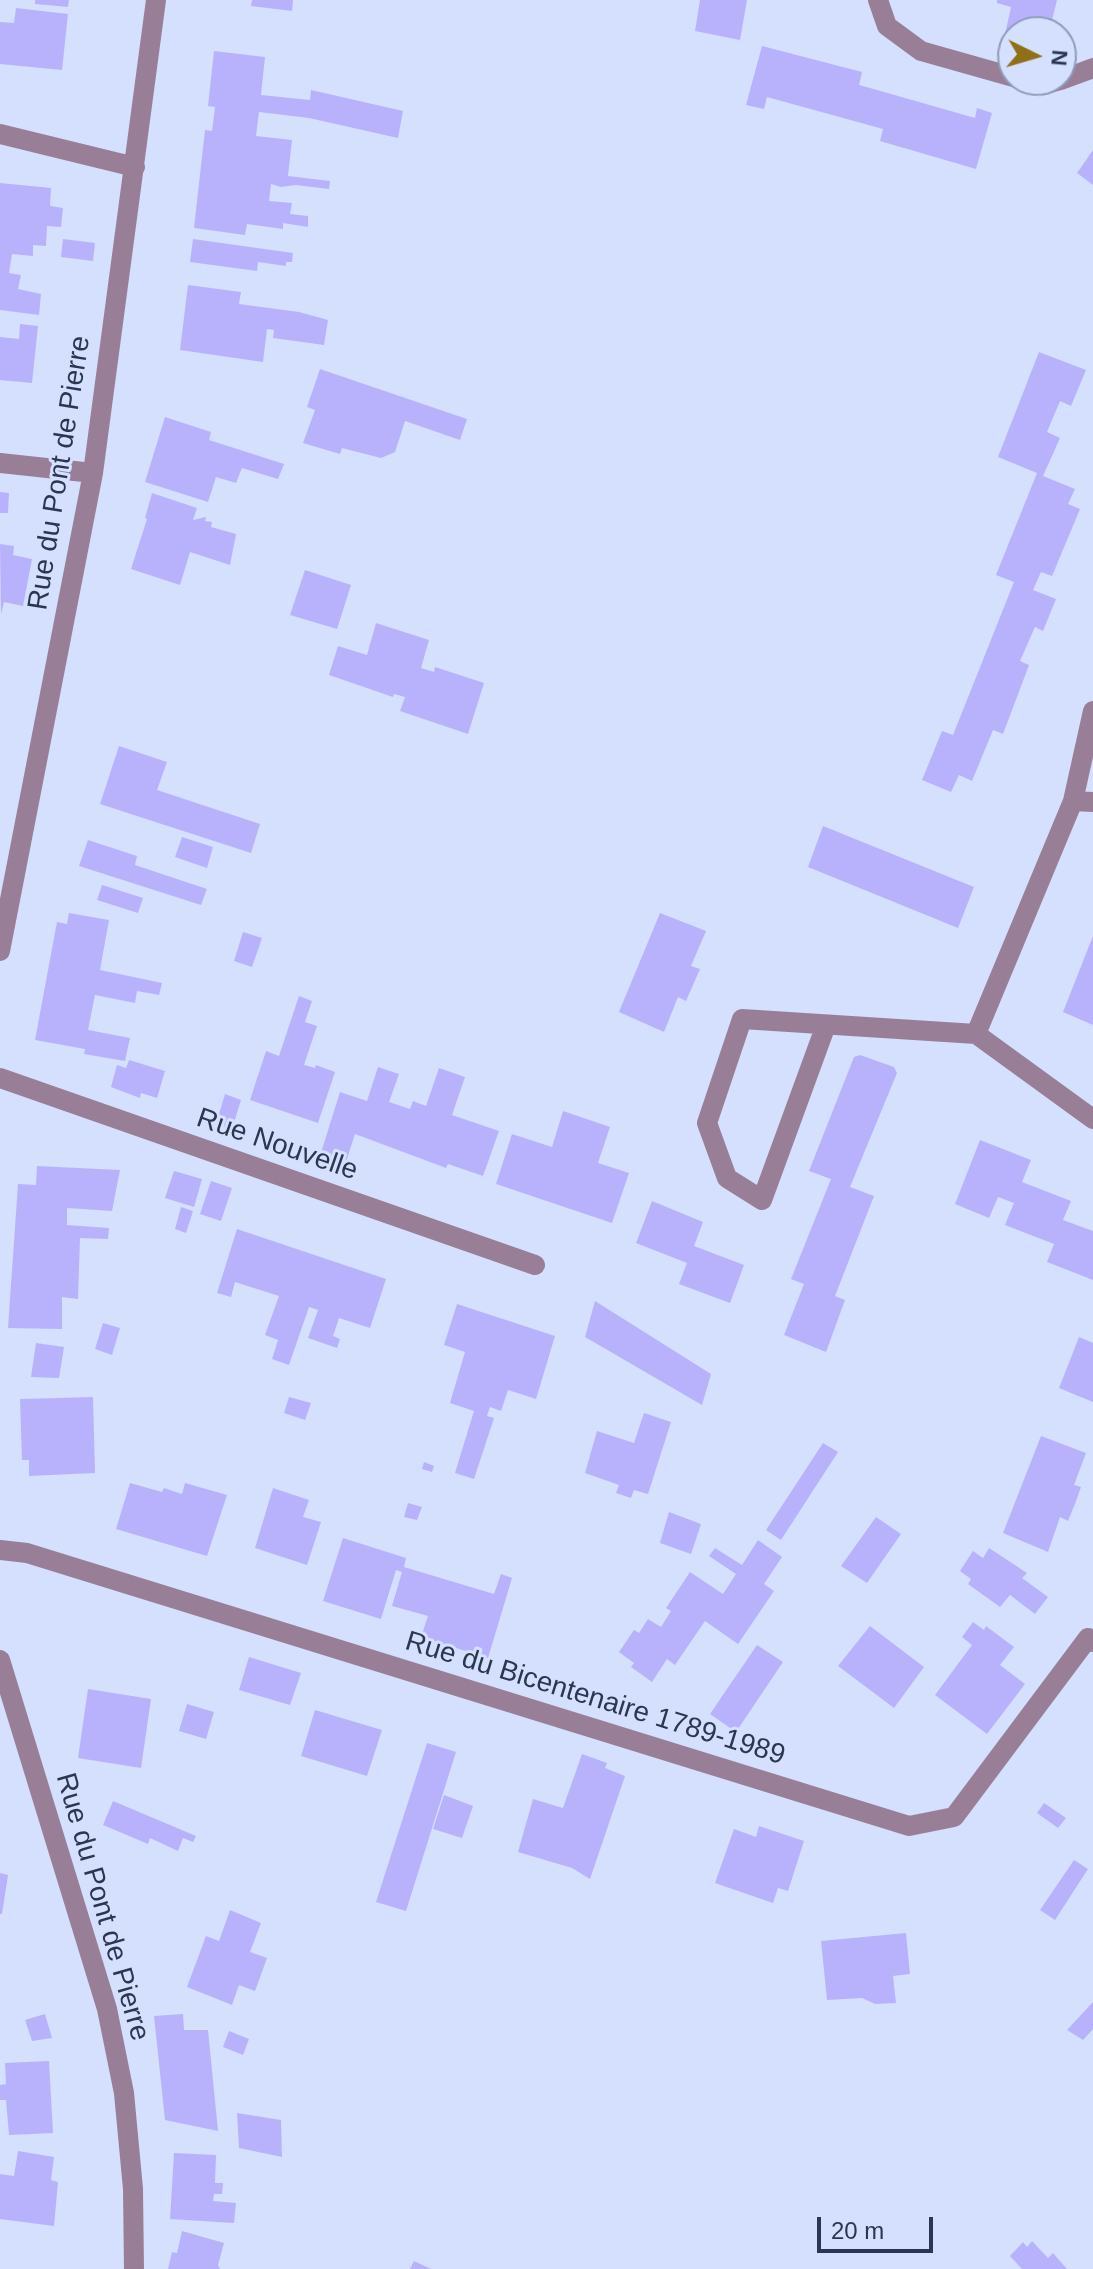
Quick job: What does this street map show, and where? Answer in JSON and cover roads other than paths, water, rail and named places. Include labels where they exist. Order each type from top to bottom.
[{"type":"street","name":"Rue du Pont de Pierre","points":[[0,951],[93,473],[156,0]]},
{"type":"street","points":[[878,0],[887,26],[921,51],[997,72]]},
{"type":"street","points":[[0,134],[135,167]]},
{"type":"street","points":[[0,463],[93,473]]},
{"type":"street","points":[[976,1034],[1083,801],[1093,711]]},
{"type":"street","points":[[826,1025],[762,1200],[727,1178],[707,1123],[742,1019],[976,1034],[1093,1118]]},
{"type":"street","name":"Rue Nouvelle","points":[[0,1078],[535,1265]]},
{"type":"street","name":"Rue du Bicentenaire 1789-1989","points":[[0,1550],[27,1553],[909,1826],[954,1817],[1091,1635]]},
{"type":"street","name":"Rue du Pont de Pierre","points":[[0,1660],[107,2009],[124,2093],[133,2189],[134,2269]]}]
